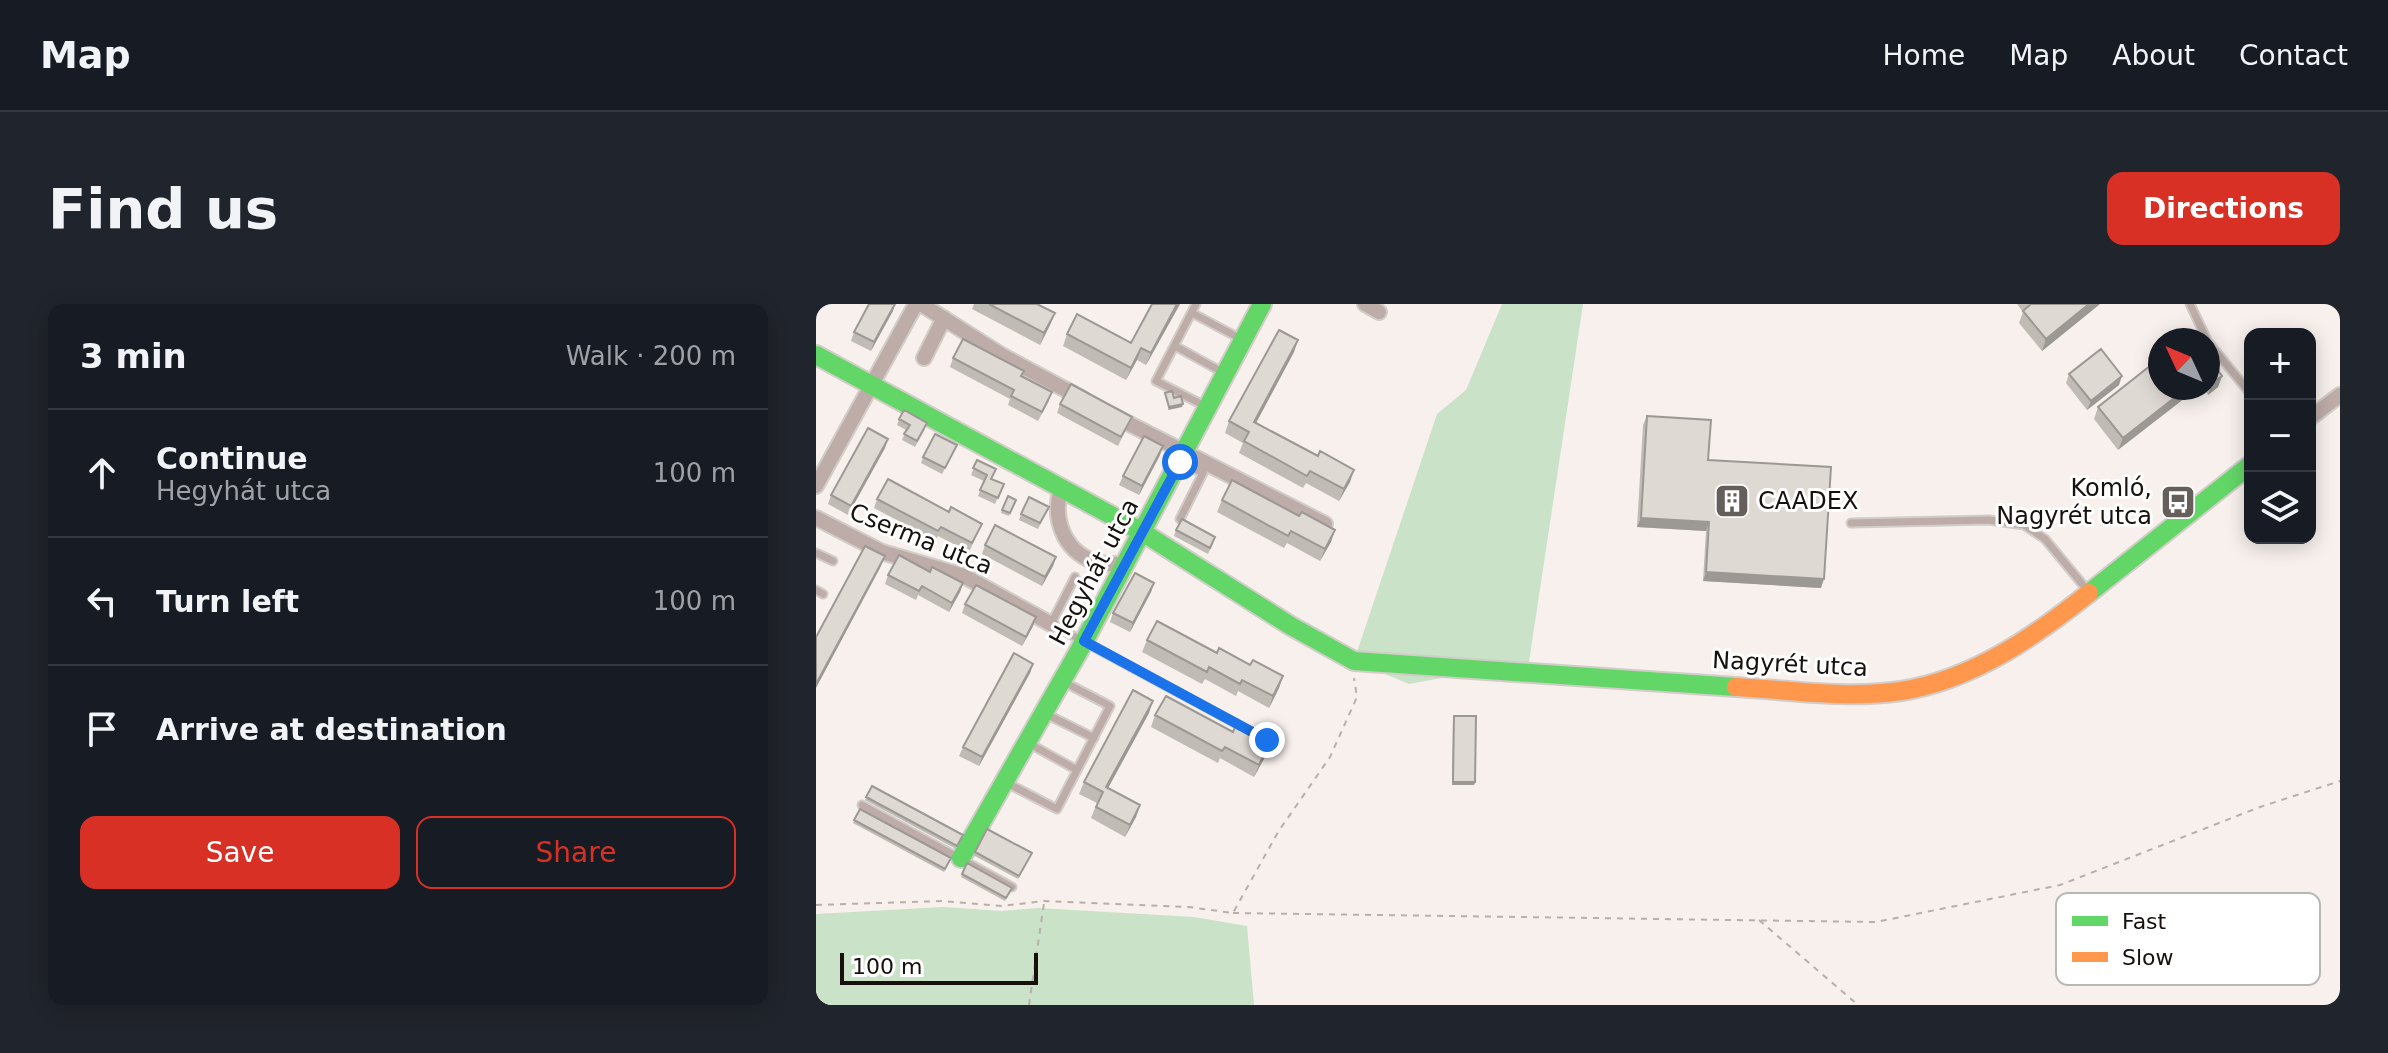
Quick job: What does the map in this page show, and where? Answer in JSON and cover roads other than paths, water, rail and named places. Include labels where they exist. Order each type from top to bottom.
[{"type":"street","points":[[816,486],[919,304],[1003,356],[1182,458],[1325,524]]},
{"type":"street","points":[[1365,304],[1379,312]]},
{"type":"street","name":"Hegyhát utca","points":[[961,858],[1084,641],[1226,374],[1258,305]]},
{"type":"street","points":[[924,358],[944,318]]},
{"type":"street","points":[[816,355],[1142,532]]},
{"type":"street","points":[[2316,413],[2340,395]]},
{"type":"street","name":"Nagyrét utca","points":[[1142,532],[1291,626],[1354,661],[1854,694],[1901,691],[1966,672],[1998,657],[2089,593],[2244,470]]},
{"type":"street","points":[[1061,489],[1057,501],[1064,540],[1093,561],[1124,564]]},
{"type":"street","name":"Cserma utca","points":[[816,518],[882,552],[964,576],[1051,624]]},
{"type":"lane","points":[[1196,304],[1156,381],[1208,408]]},
{"type":"lane","points":[[2190,304],[2201,328]]},
{"type":"lane","points":[[1192,313],[1243,340]]},
{"type":"lane","points":[[1175,346],[1226,374]]},
{"type":"lane","points":[[2220,357],[2244,386]]},
{"type":"lane","points":[[1180,519],[1203,473],[1182,458]]},
{"type":"lane","points":[[1851,523],[1989,520],[2024,525],[2045,539],[2089,593]]},
{"type":"lane","points":[[816,553],[833,561]]},
{"type":"lane","points":[[1075,577],[1051,624],[1267,740]]},
{"type":"lane","points":[[1005,782],[1057,809],[1110,706],[1062,681]]},
{"type":"lane","points":[[1044,713],[1094,738]]},
{"type":"lane","points":[[1027,743],[1077,770]]},
{"type":"lane","points":[[862,805],[1012,887]]},
{"type":"place","name":"CAADEX","points":[[1732,501]]},
{"type":"place","name":"Komló, Nagyrét utca","points":[[2178,502]]}]
